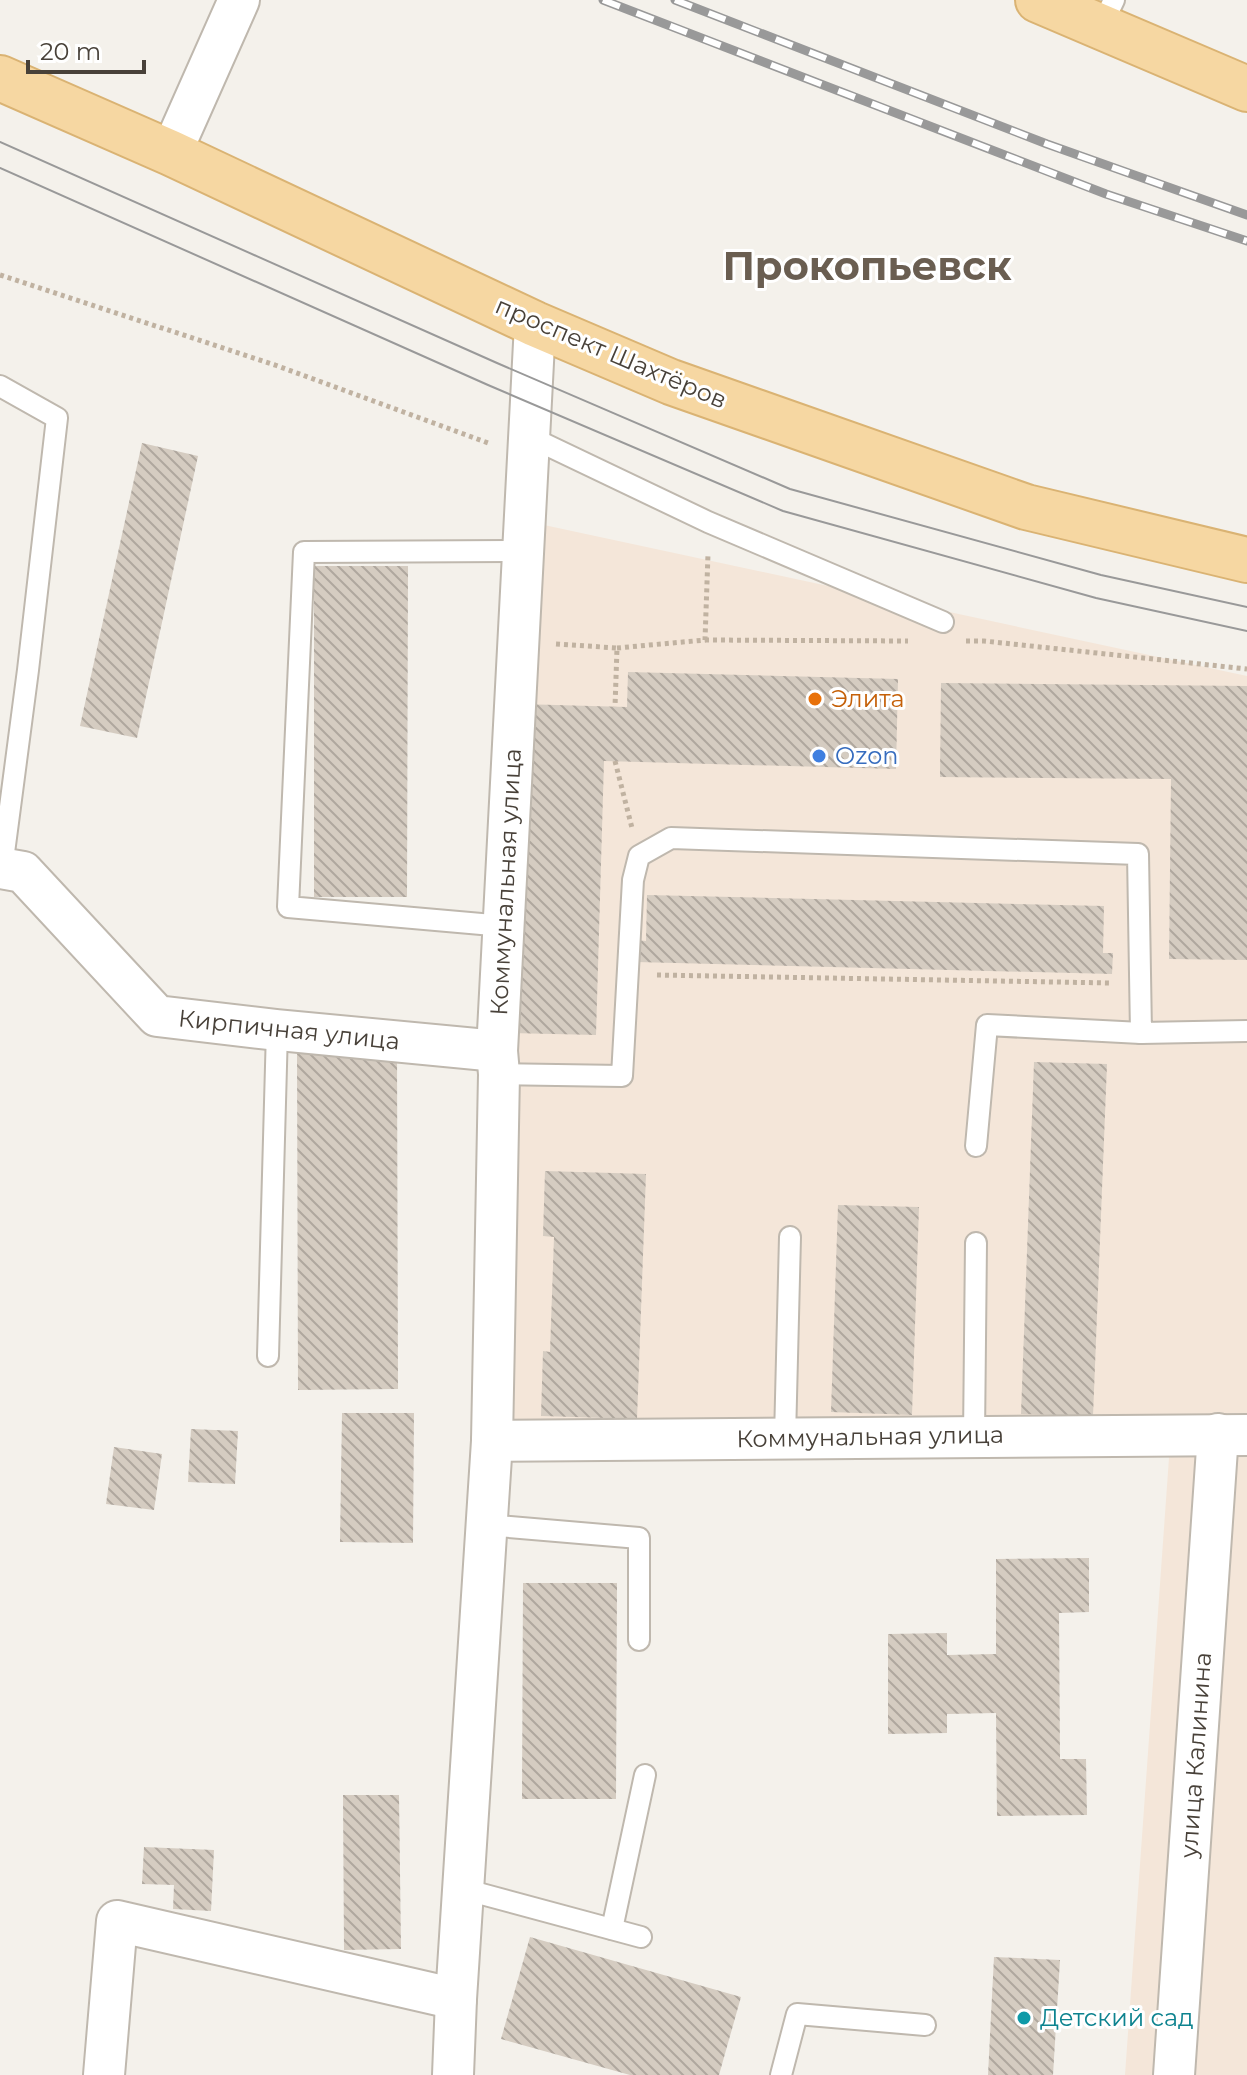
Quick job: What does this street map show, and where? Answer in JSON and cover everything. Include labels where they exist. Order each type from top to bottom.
[{"type":"main road","points":[[1038,0],[1108,14],[1247,89]]},
{"type":"main road","name":"проспект Шахтёров","points":[[0,78],[171,153],[535,324],[671,382],[1026,507],[1247,560]]},
{"type":"street","points":[[171,153],[239,0]]},
{"type":"street","name":"Коммунальная улица","points":[[453,2075],[492,1441],[498,1063],[524,551],[514,442],[535,324]]},
{"type":"street","name":"Кирпичная улица","points":[[1,868],[23,872],[157,1016],[277,1030],[498,1063]]},
{"type":"street","name":"Коммунальная улица","points":[[492,1441],[1232,1434]]},
{"type":"street","name":"улица Калинина","points":[[1174,2075],[1232,1434]]},
{"type":"street","points":[[104,2075],[117,1921],[456,1999]]},
{"type":"lane","points":[[0,386],[57,418],[1,868]]},
{"type":"lane","points":[[514,442],[943,622]]},
{"type":"lane","points":[[504,926],[288,907],[304,552],[524,551]]},
{"type":"lane","points":[[498,1063],[622,1076],[633,880],[639,856],[671,838],[1138,854],[1141,1033]]},
{"type":"lane","points":[[976,1146],[987,1025],[1141,1033],[1247,1031]]},
{"type":"lane","points":[[268,1356],[277,1030]]},
{"type":"lane","points":[[785,1438],[790,1237]]},
{"type":"lane","points":[[974,1437],[976,1243]]},
{"type":"lane","points":[[486,1525],[639,1538],[639,1640]]},
{"type":"lane","points":[[612,1929],[645,1775]]},
{"type":"lane","points":[[463,1889],[641,1937]]},
{"type":"lane","points":[[781,2075],[797,2014],[925,2025]]},
{"type":"path","points":[[0,275],[514,442]]},
{"type":"path","points":[[705,640],[708,522]]},
{"type":"path","points":[[519,641],[617,648],[705,640],[922,641]]},
{"type":"path","points":[[953,641],[984,641],[1247,669]]},
{"type":"path","points":[[615,707],[617,648]]},
{"type":"path","points":[[615,761],[639,856]]},
{"type":"path","points":[[628,975],[1140,984]]},
{"type":"shaded area","points":[[530,522],[1247,676],[1247,2075],[1125,2075],[1172,1416],[501,1427]]},
{"type":"building","points":[[142,443],[198,456],[137,738],[80,726]]},
{"type":"building","points":[[314,566],[408,566],[407,897],[314,897]]},
{"type":"building","points":[[628,672],[898,679],[896,769],[604,761],[596,1035],[510,1033],[520,704],[627,707]]},
{"type":"building","points":[[941,683],[1247,686],[1247,960],[1169,959],[1171,779],[940,777]]},
{"type":"building","points":[[647,895],[1104,906],[1103,953],[1113,953],[1112,974],[636,962],[637,940],[646,941]]},
{"type":"building","points":[[297,1053],[397,1053],[398,1389],[298,1390]]},
{"type":"building","points":[[1034,1062],[1107,1064],[1093,1416],[1021,1414]]},
{"type":"building","points":[[545,1171],[646,1174],[637,1419],[541,1416],[543,1351],[550,1352],[554,1237],[543,1236]]},
{"type":"building","points":[[838,1205],[919,1207],[912,1415],[831,1412]]},
{"type":"building","points":[[342,1413],[414,1413],[413,1543],[340,1542]]},
{"type":"building","points":[[191,1429],[238,1431],[235,1484],[188,1482]]},
{"type":"building","points":[[114,1447],[162,1454],[154,1510],[106,1504]]},
{"type":"building","points":[[1089,1558],[1089,1612],[1059,1613],[1060,1759],[1086,1759],[1087,1815],[997,1816],[996,1713],[947,1714],[947,1733],[888,1734],[888,1634],[947,1633],[947,1655],[996,1654],[996,1559]]},
{"type":"building","points":[[523,1583],[617,1583],[616,1799],[522,1799]]},
{"type":"building","points":[[343,1795],[399,1795],[401,1949],[344,1950]]},
{"type":"building","points":[[144,1847],[214,1850],[211,1911],[173,1909],[174,1885],[142,1884]]},
{"type":"building","points":[[530,1937],[741,1997],[719,2075],[630,2075],[501,2039]]},
{"type":"building","name":"Детский сад","points":[[994,1957],[1060,1960],[1053,2075],[988,2075]]},
{"type":"tram line","points":[[0,142],[497,363],[790,489],[1101,575],[1247,607]]},
{"type":"tram line","points":[[0,168],[488,385],[783,511],[1096,598],[1247,631]]},
{"type":"railway","points":[[603,0],[1106,194],[1247,241]]},
{"type":"railway","points":[[675,0],[1047,144],[1247,215]]},
{"type":"place","name":"Элита","points":[[815,699]]},
{"type":"place","name":"Ozon","points":[[819,756]]},
{"type":"place","name":"Детский сад","points":[[1024,2018]]},
{"type":"district","name":"Прокопьевск","points":[[867,266]]}]
